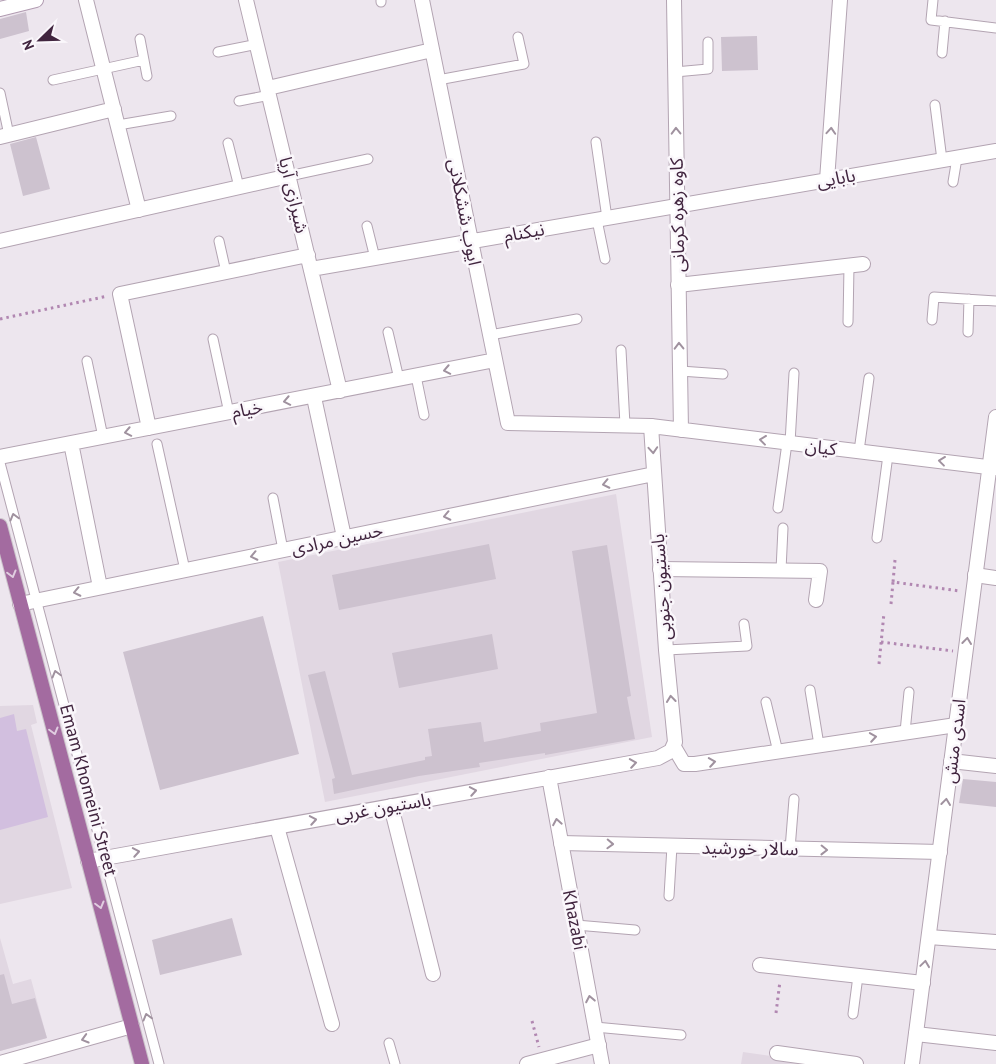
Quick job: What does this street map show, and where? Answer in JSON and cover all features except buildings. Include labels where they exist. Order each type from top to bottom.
[{"type":"main road","name":"Emam Khomeini Street","points":[[0,526],[142,1064]]},
{"type":"street","points":[[0,9],[36,0]]},
{"type":"street","points":[[86,0],[139,210]]},
{"type":"street","name":"شیرازی آریا","points":[[246,0],[340,391]]},
{"type":"street","name":"ایوب ششکلانی","points":[[422,0],[508,423]]},
{"type":"street","name":"کاوه زهره کرمانی","points":[[674,0],[681,430]]},
{"type":"street","points":[[827,180],[840,0]]},
{"type":"street","points":[[269,91],[432,50]]},
{"type":"street","points":[[5,136],[114,109]]},
{"type":"street","name":"بابایی","points":[[677,206],[996,151]]},
{"type":"street","points":[[0,241],[289,176]]},
{"type":"street","name":"نیکنام","points":[[120,294],[226,272],[310,262],[375,258],[677,206]]},
{"type":"street","points":[[678,285],[856,265]]},
{"type":"street","points":[[120,294],[149,428]]},
{"type":"street","name":"خیام","points":[[0,458],[495,360]]},
{"type":"street","points":[[315,402],[344,537]]},
{"type":"street","name":"اسدی منش","points":[[912,1064],[975,575],[993,468],[996,417]]},
{"type":"street","name":"کیان","points":[[508,423],[651,426],[993,468]]},
{"type":"street","name":"باستیون جنوبی","points":[[651,426],[674,747]]},
{"type":"street","points":[[70,444],[100,587]]},
{"type":"street","name":"حسین مرادی","points":[[20,604],[654,474]]},
{"type":"street","points":[[660,569],[820,571],[816,600]]},
{"type":"street","points":[[975,575],[996,578]]},
{"type":"street","points":[[674,747],[680,761],[688,765],[956,725]]},
{"type":"street","name":"باستیون غربی","points":[[88,862],[658,758],[668,754],[674,747]]},
{"type":"street","points":[[951,761],[996,766]]},
{"type":"street","name":"Khazabi","points":[[549,777],[602,1064]]},
{"type":"street","points":[[391,806],[433,974]]},
{"type":"street","points":[[277,826],[332,1024]]},
{"type":"street","name":"سالار خورشید","points":[[561,843],[940,852]]},
{"type":"street","points":[[929,937],[996,942]]},
{"type":"street","points":[[760,965],[923,983]]},
{"type":"street","points":[[0,1062],[132,1026]]},
{"type":"street","points":[[916,1034],[996,1043]]},
{"type":"street","points":[[528,1064],[542,1062],[599,1046]]},
{"type":"street","points":[[777,1053],[856,1064]]},
{"type":"lane","points":[[933,0],[931,20],[996,28]]},
{"type":"lane","points":[[942,53],[945,21]]},
{"type":"lane","points":[[438,80],[524,64],[518,37]]},
{"type":"lane","points":[[140,38],[146,76]]},
{"type":"lane","points":[[675,72],[708,69],[708,42]]},
{"type":"lane","points":[[218,52],[258,44]]},
{"type":"lane","points":[[53,80],[144,60]]},
{"type":"lane","points":[[238,101],[269,91]]},
{"type":"lane","points":[[0,93],[5,136]]},
{"type":"lane","points":[[935,105],[942,160]]},
{"type":"lane","points":[[118,126],[171,116]]},
{"type":"lane","points":[[596,142],[605,259]]},
{"type":"lane","points":[[228,143],[239,187]]},
{"type":"lane","points":[[953,182],[957,158]]},
{"type":"lane","points":[[289,176],[368,159]]},
{"type":"lane","points":[[367,226],[375,258]]},
{"type":"lane","points":[[219,241],[226,272]]},
{"type":"lane","points":[[848,322],[856,265]]},
{"type":"lane","points":[[932,320],[934,297],[996,301]]},
{"type":"lane","points":[[968,332],[969,299]]},
{"type":"lane","points":[[490,335],[576,320]]},
{"type":"lane","points":[[388,332],[399,379]]},
{"type":"lane","points":[[213,338],[229,413]]},
{"type":"lane","points":[[621,350],[625,425]]},
{"type":"lane","points":[[87,361],[103,437]]},
{"type":"lane","points":[[680,372],[723,374]]},
{"type":"lane","points":[[778,508],[788,443],[794,373]]},
{"type":"lane","points":[[416,376],[424,415]]},
{"type":"lane","points":[[859,451],[869,378]]},
{"type":"lane","points":[[157,444],[185,570]]},
{"type":"lane","points":[[877,538],[888,455]]},
{"type":"lane","points":[[0,463],[159,1064]]},
{"type":"lane","points":[[273,498],[283,550]]},
{"type":"lane","points":[[781,570],[783,528]]},
{"type":"lane","points":[[666,650],[747,646],[744,624]]},
{"type":"lane","points":[[810,690],[819,745]]},
{"type":"lane","points":[[905,732],[909,692]]},
{"type":"lane","points":[[766,702],[778,752]]},
{"type":"lane","points":[[790,849],[794,799]]},
{"type":"lane","points":[[669,896],[672,846]]},
{"type":"lane","points":[[576,925],[636,930]]},
{"type":"lane","points":[[853,1014],[858,976]]},
{"type":"lane","points":[[595,1026],[681,1035]]},
{"type":"lane","points":[[389,1043],[395,1064]]},
{"type":"path","points":[[0,319],[120,294]]},
{"type":"path","points":[[891,604],[895,560]]},
{"type":"path","points":[[893,582],[973,592]]},
{"type":"path","points":[[879,664],[884,613]]},
{"type":"path","points":[[882,642],[965,653]]},
{"type":"path","points":[[776,1013],[782,967]]},
{"type":"path","points":[[532,1021],[542,1062]]},
{"type":"shaded area","points":[[616,494],[652,737],[325,802],[278,562]]},
{"type":"shaded area","points":[[33,705],[37,723],[31,725],[72,888],[0,904],[0,706]]},
{"type":"shaded area","points":[[14,714],[17,731],[26,729],[48,817],[0,830],[0,718]]},
{"type":"shaded area","points":[[0,938],[13,984],[31,979],[47,1038],[0,1051]]},
{"type":"shaded area","points":[[743,1052],[829,1064],[741,1064]]}]
